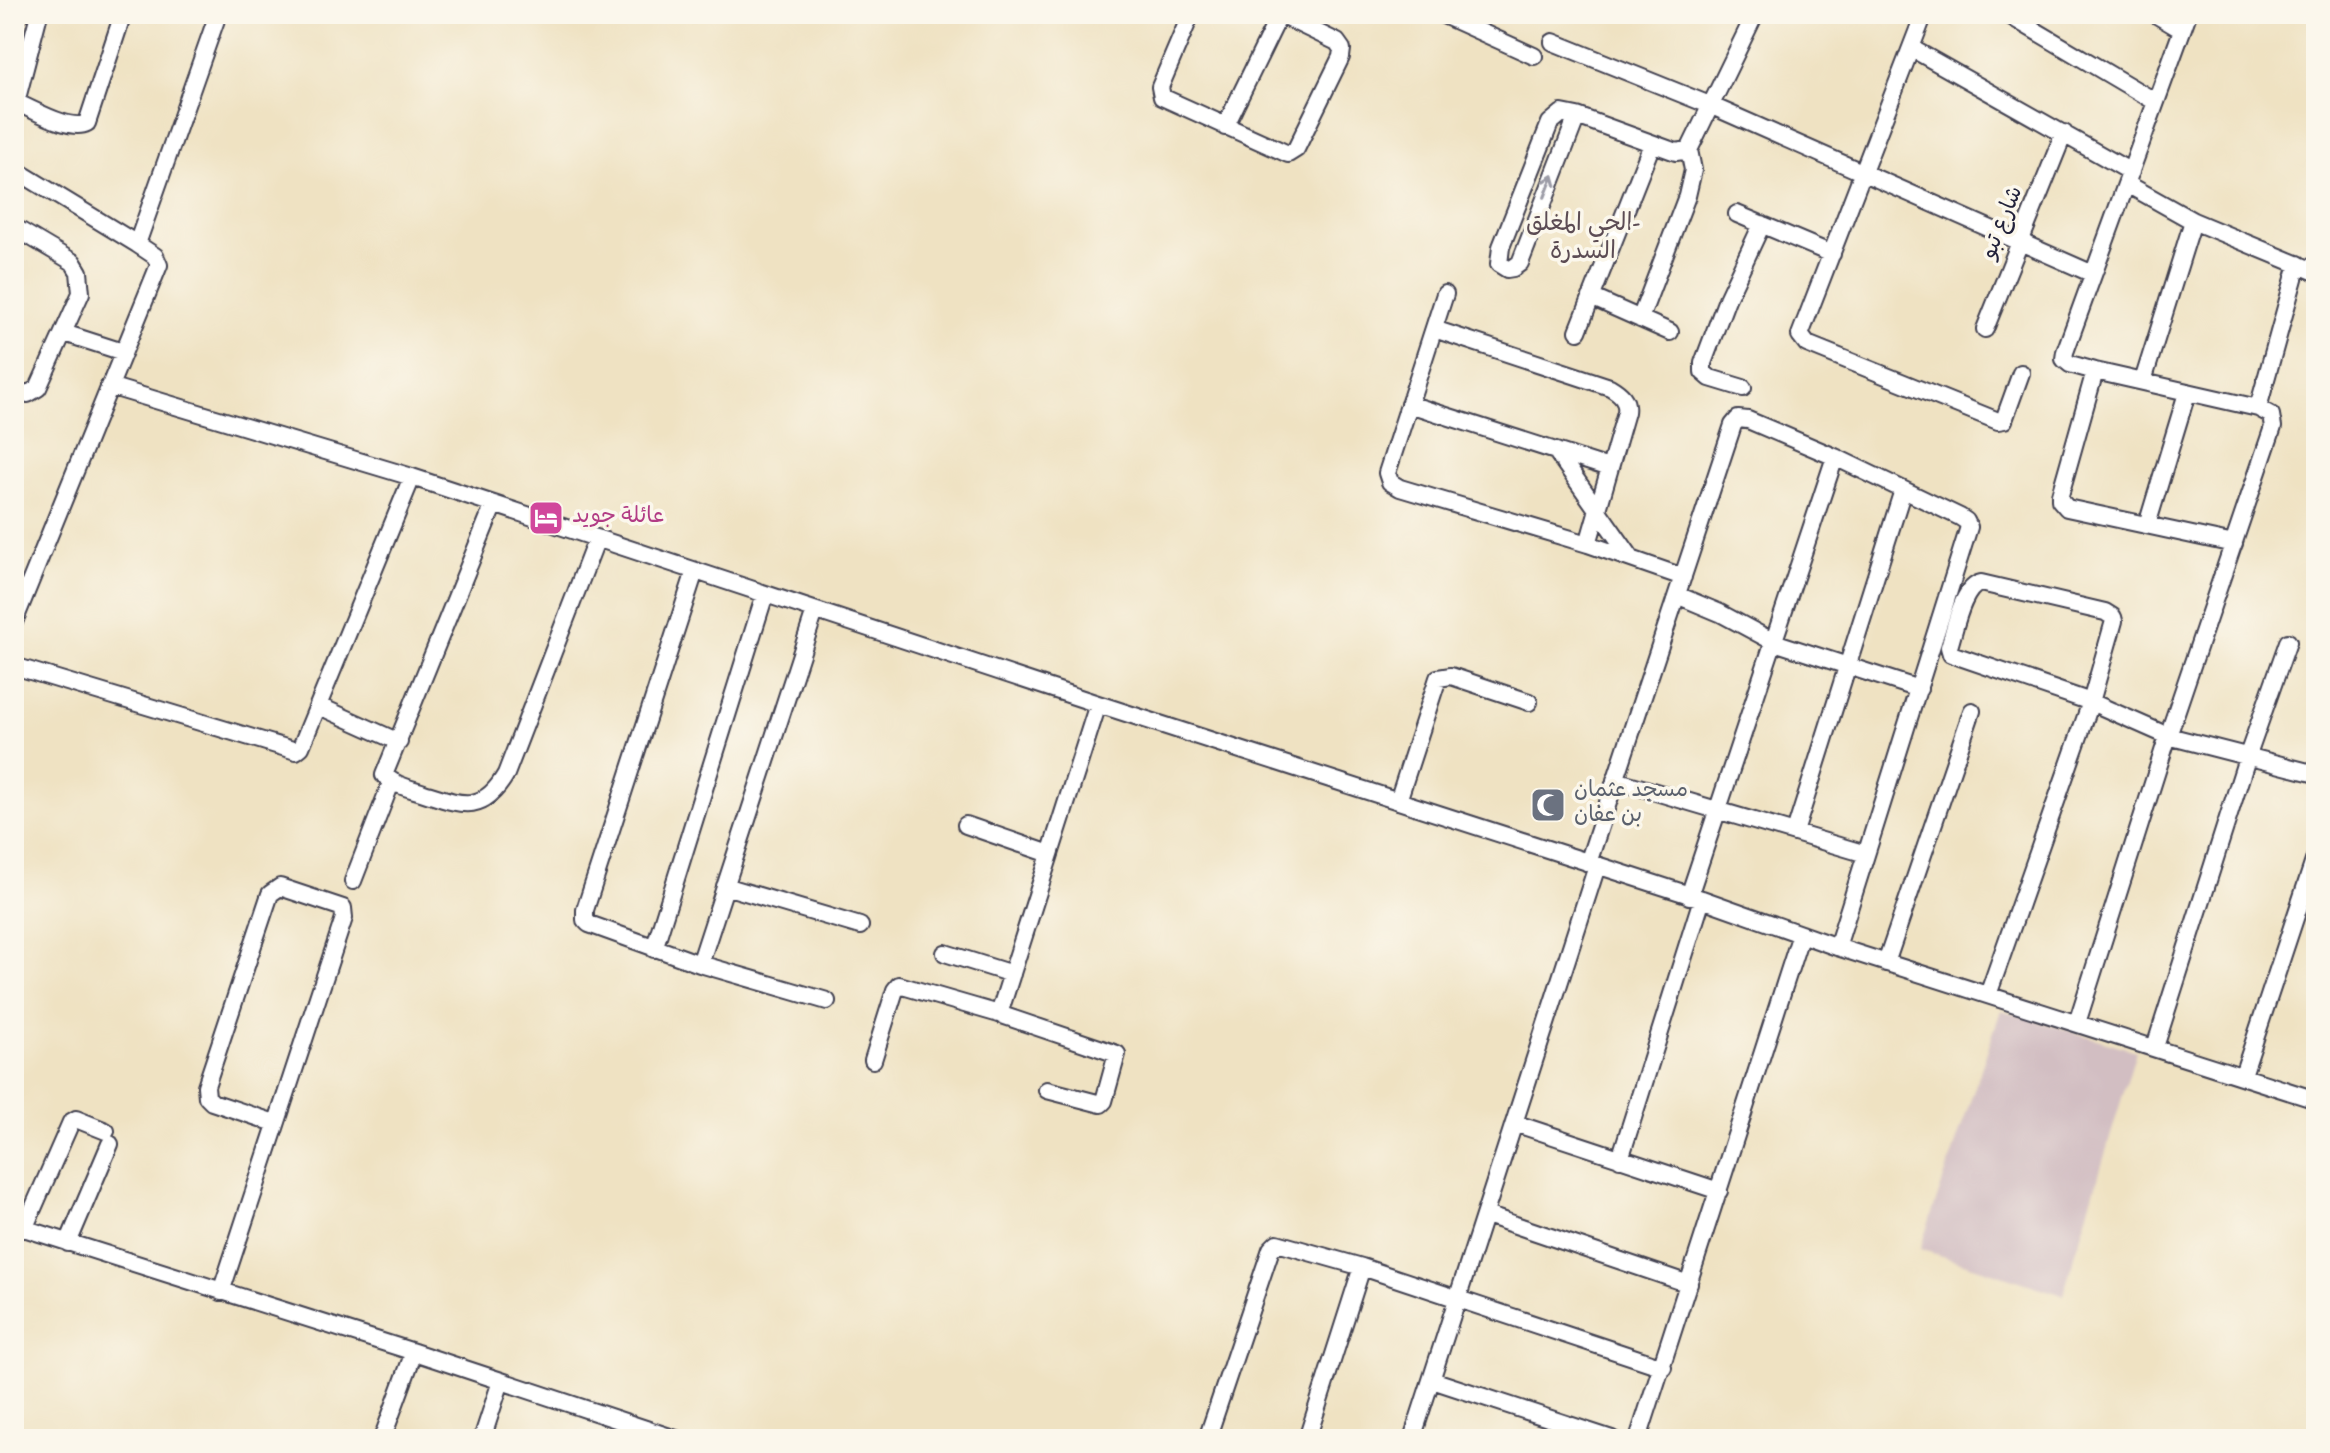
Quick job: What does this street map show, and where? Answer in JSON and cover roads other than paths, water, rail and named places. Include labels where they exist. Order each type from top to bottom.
[{"type":"street","points":[[39,14],[15,106],[80,126],[87,123],[123,14]]},
{"type":"street","points":[[137,244],[218,14]]},
{"type":"street","points":[[1191,14],[1160,87],[1160,94],[1167,102],[1281,153],[1290,154],[1296,149],[1342,53],[1339,43],[1280,14],[1225,127]]},
{"type":"street","points":[[1441,14],[1534,56]]},
{"type":"street","points":[[1640,319],[1687,196],[1693,170],[1689,150],[1755,14]]},
{"type":"street","points":[[1924,14],[1800,335],[1807,344],[1998,421],[2004,420],[2021,373]]},
{"type":"street","points":[[2007,14],[2156,102]]},
{"type":"street","points":[[2077,1023],[2168,736],[2273,427],[2271,415],[2258,408],[2095,371],[2070,364],[2064,359],[2185,22],[2155,14]]},
{"type":"street","points":[[1553,42],[1712,106],[2093,274]]},
{"type":"street","points":[[1911,48],[2064,133],[2193,221],[2316,272]]},
{"type":"street","points":[[1577,116],[1520,263],[1507,269],[1499,264],[1501,247],[1550,123],[1562,113],[1577,116],[1676,152],[1689,150]]},
{"type":"street","name":"شارع تبو","points":[[1985,329],[2064,133]]},
{"type":"street","points":[[1578,331],[1652,144]]},
{"type":"street","points":[[14,169],[137,244],[155,256],[159,265],[14,622]]},
{"type":"street","points":[[1737,214],[1832,254]]},
{"type":"street","points":[[2143,381],[2193,221]]},
{"type":"street","points":[[1743,388],[1710,378],[1703,372],[1703,363],[1727,299],[1762,224]]},
{"type":"street","points":[[14,227],[73,262],[79,272],[81,293],[38,388],[28,394],[14,391]]},
{"type":"street","points":[[2258,408],[2298,264]]},
{"type":"street","points":[[1445,294],[1387,473],[1390,482],[1400,488],[1588,544],[1683,577]]},
{"type":"street","points":[[1591,297],[1670,332]]},
{"type":"street","points":[[1434,329],[1617,391],[1626,401],[1588,544]]},
{"type":"street","points":[[64,333],[123,352]]},
{"type":"street","points":[[2095,371],[2060,500],[2067,508],[2234,544]]},
{"type":"street","points":[[109,386],[412,477],[1837,947],[2316,1100]]},
{"type":"street","points":[[2147,525],[2187,393]]},
{"type":"street","points":[[1409,404],[1609,468]]},
{"type":"street","points":[[1412,1439],[1486,1215],[1615,780],[1733,425],[1738,419],[1748,420],[1835,457],[1960,517],[1969,527],[1837,947]]},
{"type":"street","points":[[1556,451],[1632,559]]},
{"type":"street","points":[[1620,1159],[1719,810],[1835,457]]},
{"type":"street","points":[[14,666],[291,751],[301,747],[412,477]]},
{"type":"street","points":[[1795,832],[1903,490]]},
{"type":"street","points":[[494,504],[384,775],[394,784],[460,804],[475,803],[491,796],[506,774],[597,538]]},
{"type":"street","points":[[695,571],[585,910],[585,920],[595,928],[654,949],[827,1001]]},
{"type":"street","points":[[1988,995],[2091,702],[2114,621],[2110,614],[1981,583],[1969,589],[1949,647],[1951,654],[2091,702],[2168,736],[2316,774]]},
{"type":"street","points":[[654,949],[765,594]]},
{"type":"street","points":[[1677,595],[1720,613],[1774,642],[1919,689]]},
{"type":"street","points":[[700,964],[815,611]]},
{"type":"street","points":[[2155,1047],[2248,755],[2288,642]]},
{"type":"street","points":[[1398,801],[1438,678],[1451,676],[1529,702]]},
{"type":"street","points":[[999,1014],[1098,704]]},
{"type":"street","points":[[319,706],[399,742]]},
{"type":"street","points":[[1886,963],[1972,711]]},
{"type":"street","points":[[1615,780],[1866,854]]},
{"type":"street","points":[[353,881],[389,788],[394,784]]},
{"type":"street","points":[[966,825],[1050,854]]},
{"type":"street","points":[[2243,1075],[2316,855]]},
{"type":"street","points":[[725,886],[860,926]]},
{"type":"street","points":[[221,1292],[345,912],[343,908],[280,887],[270,894],[206,1086],[207,1097],[212,1102],[275,1123]]},
{"type":"street","points":[[1638,1439],[1801,934]]},
{"type":"street","points":[[945,953],[1012,974]]},
{"type":"street","points":[[873,1060],[899,985],[999,1014],[1117,1054],[1102,1104],[1047,1090]]},
{"type":"street","points":[[68,1243],[108,1137],[76,1119],[71,1122],[19,1227],[68,1243],[221,1292],[414,1352],[676,1439]]},
{"type":"street","points":[[1514,1123],[1719,1191]]},
{"type":"street","points":[[1486,1215],[1689,1284]]},
{"type":"street","points":[[1207,1439],[1274,1245],[1282,1242],[1663,1367]]},
{"type":"street","points":[[1307,1439],[1362,1267]]},
{"type":"street","points":[[382,1439],[414,1352]]},
{"type":"street","points":[[1432,1380],[1612,1439]]},
{"type":"street","points":[[482,1439],[501,1381]]},
{"type":"place","name":"عائلة جويد","points":[[546,518]]},
{"type":"place","name":"مسجد عثمان بن عفان","points":[[1548,805]]},
{"type":"district","name":"الحي المغلق- السدرة","points":[[1583,239]]}]
